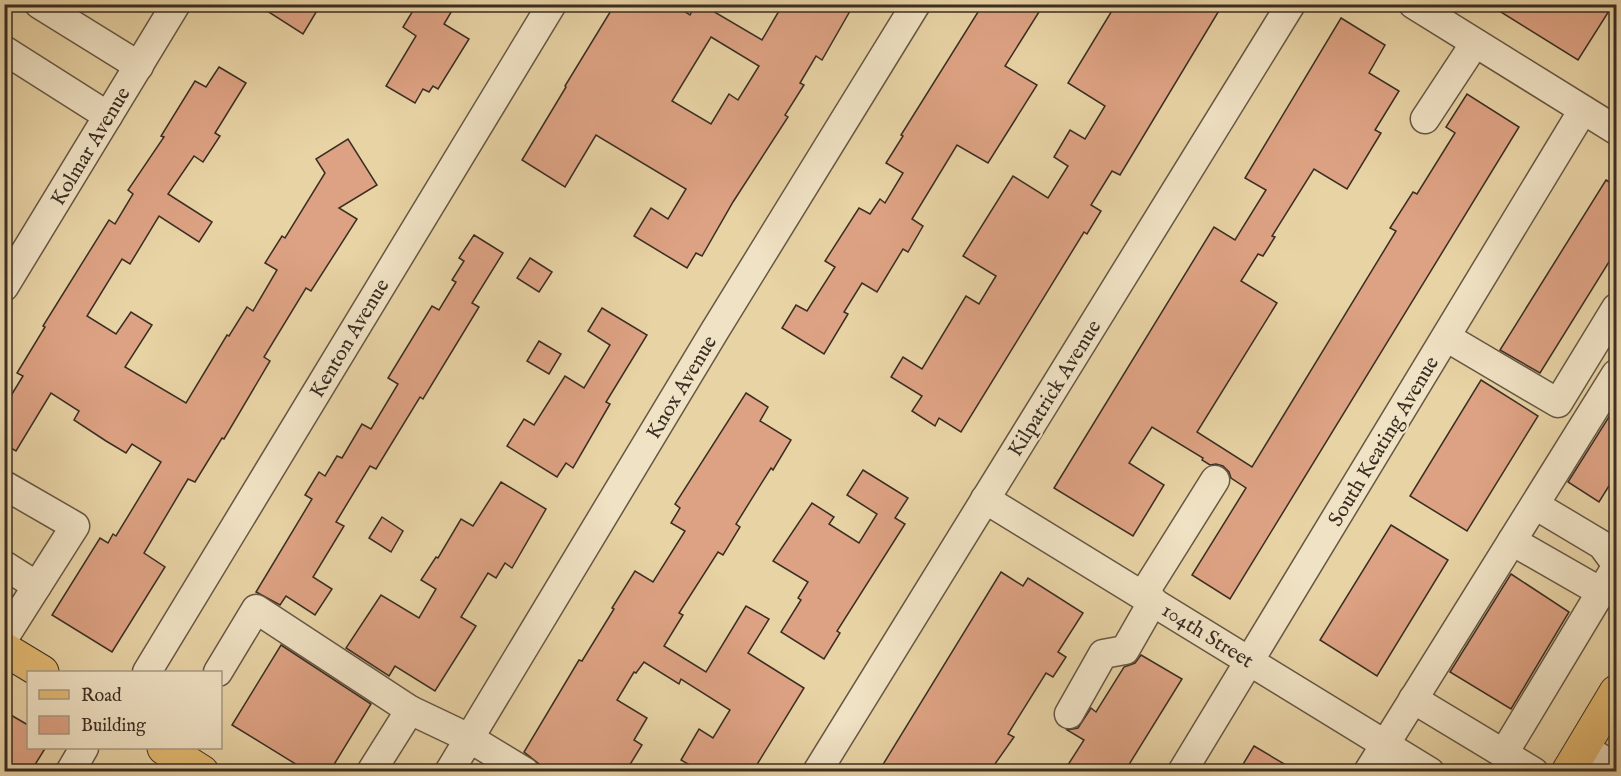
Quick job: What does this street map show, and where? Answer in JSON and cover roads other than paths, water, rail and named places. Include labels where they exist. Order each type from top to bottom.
[{"type":"main road","points":[[1576,759],[1613,706]]},
{"type":"main road","points":[[169,749],[202,771]]},
{"type":"street","points":[[39,4],[138,66]]},
{"type":"street","name":"Kenton Avenue","points":[[148,671],[552,4]]},
{"type":"street","name":"Knox Avenue","points":[[449,771],[714,332],[916,4]]},
{"type":"street","name":"Kilpatrick Avenue","points":[[817,771],[1291,4]]},
{"type":"street","points":[[1413,4],[1453,15],[1475,43],[1617,130]]},
{"type":"street","name":"Kolmar Avenue","points":[[4,287],[138,66],[166,8]]},
{"type":"street","points":[[1425,119],[1475,43]]},
{"type":"street","points":[[4,50],[108,116]]},
{"type":"street","name":"South Keating Avenue","points":[[1182,771],[1583,110]]},
{"type":"street","points":[[1446,337],[1558,403],[1617,308]]},
{"type":"street","points":[[1368,771],[1617,374]]},
{"type":"street","points":[[1069,714],[1103,654],[1125,650],[1148,598],[1215,480]]},
{"type":"street","points":[[4,485],[75,526],[37,586],[14,658]]},
{"type":"street","name":"104th Street","points":[[986,499],[1430,771]]},
{"type":"street","points":[[1504,753],[1617,566],[1602,545],[1535,505]]},
{"type":"street","points":[[1512,541],[1601,592]]},
{"type":"street","points":[[4,565],[37,586]]},
{"type":"street","points":[[219,671],[256,609],[410,710],[470,738],[525,771]]},
{"type":"street","points":[[1413,699],[1534,771]]},
{"type":"street","points":[[371,771],[410,710]]},
{"type":"street","points":[[70,771],[83,749]]},
{"type":"street","points":[[1576,759],[1617,768]]}]
